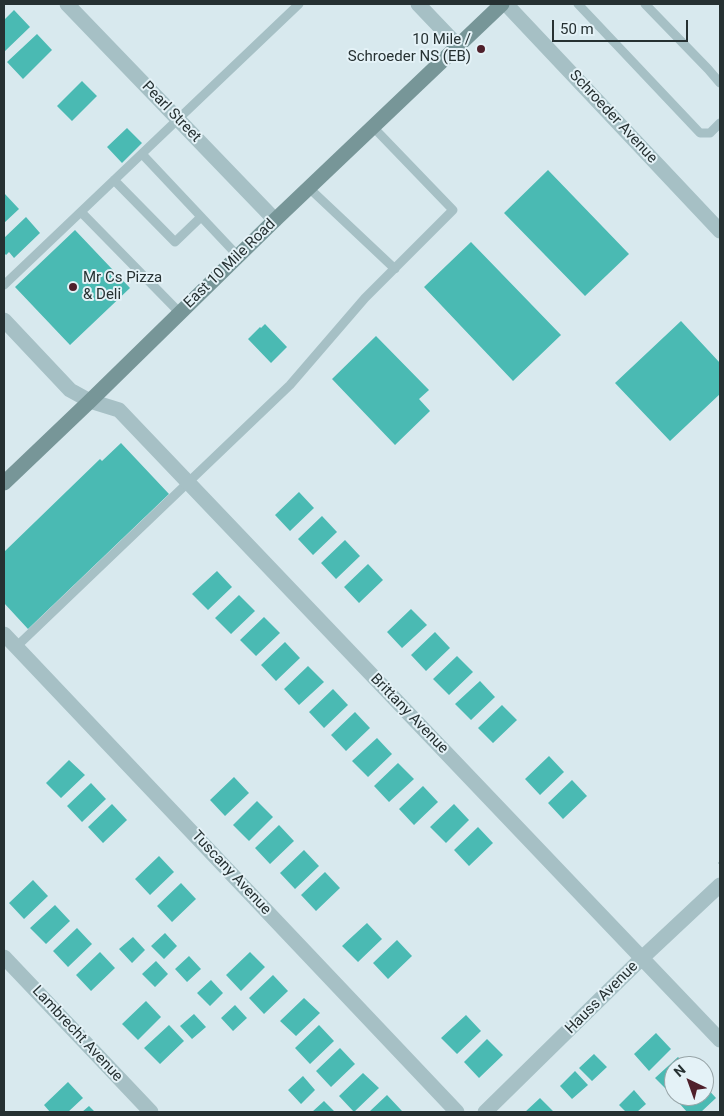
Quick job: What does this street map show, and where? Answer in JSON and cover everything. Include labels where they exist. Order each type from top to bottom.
[{"type":"main road","name":"East 10 Mile Road","points":[[4,483],[275,220],[504,4]]},
{"type":"street","name":"Pearl Street","points":[[67,4],[275,220]]},
{"type":"street","points":[[418,4],[458,46]]},
{"type":"street","name":"Schroeder Avenue","points":[[504,4],[720,231]]},
{"type":"street","name":"Brittany Avenue","points":[[4,320],[70,390],[90,401],[120,410],[720,1040]]},
{"type":"street","name":"Tuscany Avenue","points":[[4,634],[457,1112]]},
{"type":"street","name":"Hauss Avenue","points":[[485,1112],[642,958],[720,885]]},
{"type":"street","name":"Lambrecht Avenue","points":[[4,957],[151,1112]]},
{"type":"lane","points":[[4,286],[299,4]]},
{"type":"lane","points":[[578,4],[700,133],[710,132],[720,123]]},
{"type":"lane","points":[[645,4],[720,83]]},
{"type":"lane","points":[[16,647],[290,385],[366,298],[453,210],[373,127]]},
{"type":"lane","points":[[142,154],[238,256]]},
{"type":"lane","points":[[114,180],[174,242],[201,217]]},
{"type":"lane","points":[[309,188],[394,269]]},
{"type":"lane","points":[[81,212],[180,314]]},
{"type":"building","points":[[14,10],[30,27],[4,52],[4,20]]},
{"type":"building","points":[[37,34],[52,50],[23,79],[7,62]]},
{"type":"building","points":[[82,81],[97,96],[72,121],[57,106]]},
{"type":"building","points":[[127,128],[142,143],[122,163],[107,147]]},
{"type":"building","points":[[548,170],[629,254],[585,296],[504,213]]},
{"type":"building","points":[[4,193],[19,209],[4,223]]},
{"type":"building","points":[[26,217],[40,233],[14,258],[9,252],[6,255],[4,253],[4,238]]},
{"type":"building","name":"Mr Cs Pizza & Deli","points":[[75,230],[130,288],[70,345],[15,287]]},
{"type":"building","points":[[471,242],[561,335],[513,381],[424,287]]},
{"type":"building","points":[[681,321],[720,363],[720,394],[670,441],[615,383]]},
{"type":"building","points":[[265,324],[287,347],[271,363],[248,339]]},
{"type":"building","points":[[376,336],[429,390],[419,399],[430,411],[395,445],[332,379]]},
{"type":"building","points":[[121,443],[169,494],[28,629],[4,603],[4,552],[100,459],[102,461]]},
{"type":"building","points":[[299,492],[314,508],[290,531],[275,515]]},
{"type":"building","points":[[322,516],[337,532],[313,555],[298,539]]},
{"type":"building","points":[[345,540],[360,556],[336,579],[321,563]]},
{"type":"building","points":[[368,564],[383,580],[359,603],[344,587]]},
{"type":"building","points":[[217,571],[232,587],[208,610],[192,594]]},
{"type":"building","points":[[239,595],[255,611],[231,634],[215,618]]},
{"type":"building","points":[[411,609],[427,625],[402,648],[387,632]]},
{"type":"building","points":[[264,617],[280,633],[256,656],[240,640]]},
{"type":"building","points":[[435,632],[450,648],[426,671],[411,655]]},
{"type":"building","points":[[285,642],[300,658],[276,681],[261,665]]},
{"type":"building","points":[[457,656],[473,672],[449,695],[433,679]]},
{"type":"building","points":[[308,666],[324,682],[299,705],[284,689]]},
{"type":"building","points":[[480,681],[495,697],[471,720],[455,704]]},
{"type":"building","points":[[333,689],[348,705],[324,728],[309,712]]},
{"type":"building","points":[[502,705],[517,720],[493,743],[478,728]]},
{"type":"building","points":[[355,712],[370,728],[346,751],[331,735]]},
{"type":"building","points":[[377,738],[392,754],[368,777],[352,761]]},
{"type":"building","points":[[549,756],[564,772],[540,795],[525,779]]},
{"type":"building","points":[[69,760],[85,775],[61,798],[46,783]]},
{"type":"building","points":[[398,763],[414,779],[389,802],[374,786]]},
{"type":"building","points":[[234,777],[249,793],[225,816],[210,800]]},
{"type":"building","points":[[572,780],[587,796],[563,819],[548,803]]},
{"type":"building","points":[[91,783],[106,799],[82,822],[67,806]]},
{"type":"building","points":[[423,786],[438,802],[414,825],[399,809]]},
{"type":"building","points":[[257,801],[273,817],[249,841],[233,825]]},
{"type":"building","points":[[112,804],[127,820],[103,843],[88,827]]},
{"type":"building","points":[[454,804],[469,820],[446,843],[430,827]]},
{"type":"building","points":[[279,825],[294,841],[270,864],[255,848]]},
{"type":"building","points":[[478,827],[493,843],[469,866],[454,850]]},
{"type":"building","points":[[304,850],[319,866],[295,889],[280,873]]},
{"type":"building","points":[[159,856],[174,872],[150,895],[135,879]]},
{"type":"building","points":[[325,872],[340,888],[316,911],[301,895]]},
{"type":"building","points":[[33,880],[48,896],[24,919],[9,903]]},
{"type":"building","points":[[181,883],[196,899],[172,922],[157,906]]},
{"type":"building","points":[[55,905],[70,921],[46,944],[30,928]]},
{"type":"building","points":[[367,923],[382,939],[358,962],[342,946]]},
{"type":"building","points":[[77,928],[92,944],[68,967],[53,951]]},
{"type":"building","points":[[165,933],[177,946],[164,959],[151,946]]},
{"type":"building","points":[[133,937],[145,950],[132,963],[119,949]]},
{"type":"building","points":[[397,940],[412,956],[388,979],[373,963]]},
{"type":"building","points":[[100,952],[115,968],[91,991],[76,975]]},
{"type":"building","points":[[250,952],[265,967],[241,991],[226,975]]},
{"type":"building","points":[[189,956],[201,969],[187,982],[175,969]]},
{"type":"building","points":[[156,961],[168,974],[155,987],[142,974]]},
{"type":"building","points":[[273,975],[288,991],[264,1014],[249,998]]},
{"type":"building","points":[[211,980],[223,993],[210,1006],[197,993]]},
{"type":"building","points":[[304,998],[320,1013],[296,1036],[280,1021]]},
{"type":"building","points":[[146,1001],[161,1017],[138,1040],[122,1024]]},
{"type":"building","points":[[235,1005],[247,1018],[233,1031],[221,1018]]},
{"type":"building","points":[[194,1014],[206,1027],[192,1039],[180,1026]]},
{"type":"building","points":[[466,1015],[481,1031],[457,1054],[441,1038]]},
{"type":"building","points":[[169,1025],[184,1041],[160,1064],[144,1048]]},
{"type":"building","points":[[319,1025],[334,1041],[310,1064],[295,1048]]},
{"type":"building","points":[[656,1033],[671,1049],[649,1071],[634,1054]]},
{"type":"building","points":[[487,1039],[503,1055],[479,1078],[464,1062]]},
{"type":"building","points":[[340,1048],[355,1064],[331,1087],[316,1071]]},
{"type":"building","points":[[594,1054],[607,1067],[592,1081],[579,1068]]},
{"type":"building","points":[[664,1070],[664,1087],[655,1078]]},
{"type":"building","points":[[575,1071],[588,1085],[572,1099],[560,1086]]},
{"type":"building","points":[[363,1073],[379,1088],[354,1112],[339,1096]]},
{"type":"building","points":[[303,1076],[315,1090],[301,1104],[288,1090]]},
{"type":"building","points":[[68,1082],[83,1098],[68,1112],[50,1112],[44,1105]]},
{"type":"building","points":[[634,1090],[646,1104],[637,1112],[626,1112],[619,1105]]},
{"type":"building","points":[[387,1095],[402,1111],[369,1112]]},
{"type":"building","points":[[540,1098],[554,1112],[525,1112]]},
{"type":"building","points":[[324,1101],[335,1112],[312,1112]]},
{"type":"building","points":[[89,1106],[95,1112],[82,1112]]},
{"type":"building","points":[[682,1106],[707,1106],[701,1112],[687,1112]]},
{"type":"place","name":"10 Mile / Schroeder NS (EB)","points":[[481,49]]},
{"type":"place","name":"Mr Cs Pizza & Deli","points":[[73,287]]}]
